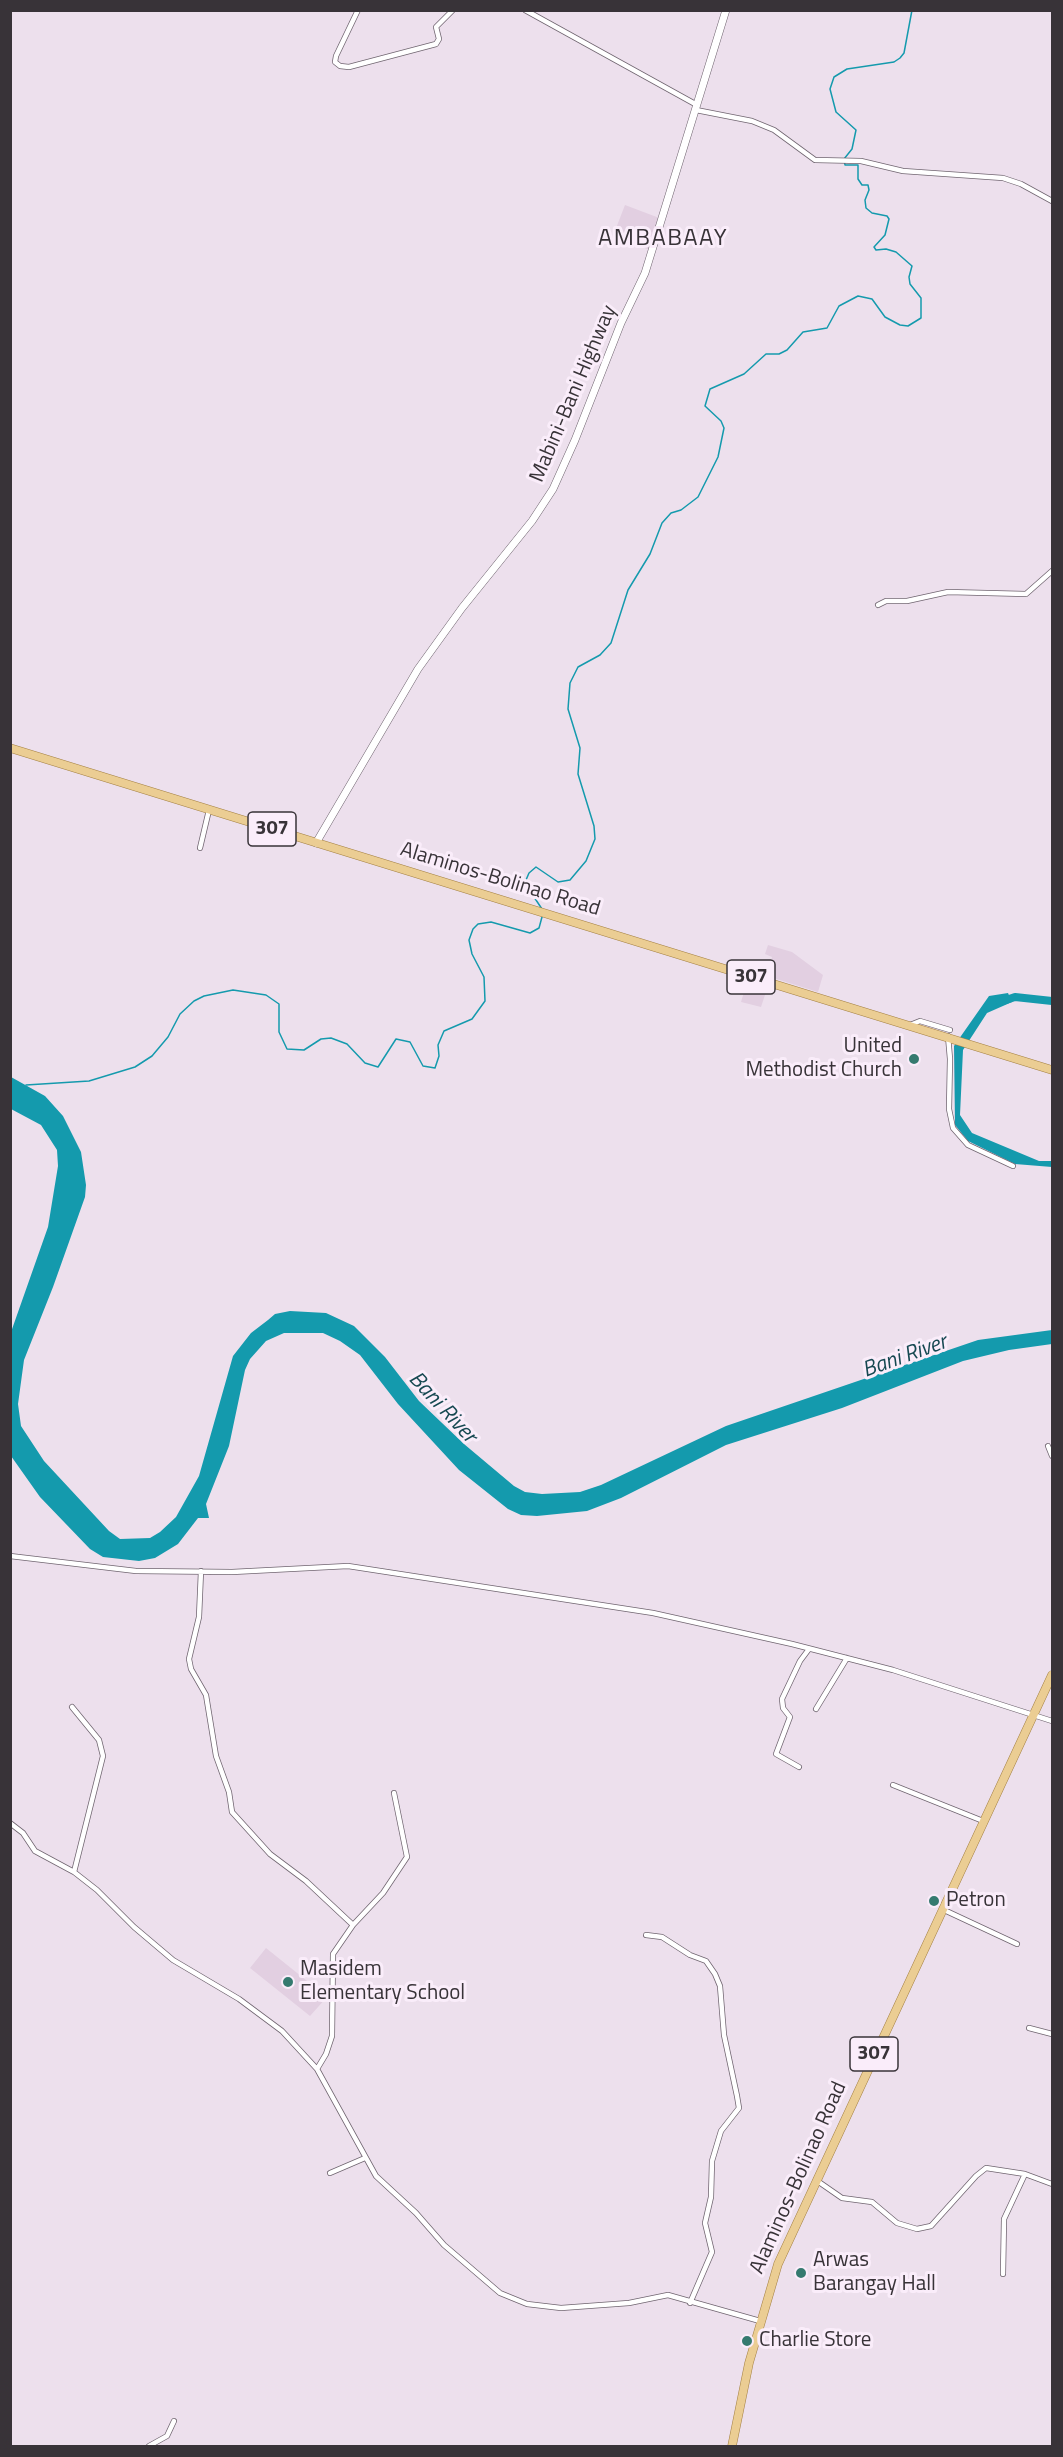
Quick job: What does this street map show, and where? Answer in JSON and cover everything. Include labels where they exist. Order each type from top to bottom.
[{"type":"main road","name":"Mabini-Bani Highway","points":[[316,843],[418,669],[462,608],[532,521],[553,489],[621,323],[645,273],[726,10]]},
{"type":"main road","name":"Alaminos-Bolinao Road","points":[[10,748],[910,1025],[950,1034],[978,1046],[1053,1070]]},
{"type":"main road","name":"Alaminos-Bolinao Road","points":[[732,2446],[760,2321],[778,2264],[1053,1675]]},
{"type":"street","points":[[358,10],[336,56],[335,62],[340,66],[349,67],[436,44],[439,39],[436,27],[453,10]]},
{"type":"street","points":[[525,10],[696,107],[752,121],[774,130],[806,156],[815,160],[861,161],[903,171],[1003,178],[1021,184],[1053,201]]},
{"type":"street","points":[[878,605],[886,601],[907,601],[948,592],[1026,594],[1053,571]]},
{"type":"street","points":[[200,848],[209,809]]},
{"type":"street","points":[[950,1034],[949,1109],[953,1128],[968,1145],[1013,1166]]},
{"type":"street","points":[[1048,1446],[1053,1456]]},
{"type":"street","points":[[10,1556],[136,1571],[232,1572],[348,1566],[653,1613],[847,1658],[1053,1721]]},
{"type":"street","points":[[201,1570],[199,1617],[190,1645],[190,1665],[206,1695],[216,1756],[229,1792],[232,1812],[270,1854],[306,1881],[353,1925]]},
{"type":"street","points":[[799,1767],[776,1754],[790,1717],[783,1708],[782,1699],[800,1661],[809,1649]]},
{"type":"street","points":[[816,1709],[847,1658]]},
{"type":"street","points":[[72,1707],[99,1740],[103,1756],[74,1872]]},
{"type":"street","points":[[893,1785],[983,1821]]},
{"type":"street","points":[[317,2069],[326,2054],[332,2036],[333,1954],[353,1925],[380,1896],[407,1857],[394,1793]]},
{"type":"street","points":[[10,1823],[23,1833],[39,1854],[74,1872],[173,1960],[239,1999],[282,2031],[317,2069],[376,2176],[416,2213],[444,2245],[500,2293],[513,2300],[561,2308],[629,2303],[668,2295],[760,2321]]},
{"type":"street","points":[[942,1909],[1017,1944]]},
{"type":"street","points":[[646,1935],[657,1935],[670,1941],[710,1965],[720,1986],[724,2035],[739,2108],[721,2131],[712,2161],[711,2197],[705,2223],[712,2252],[690,2303]]},
{"type":"street","points":[[1029,2028],[1053,2034]]},
{"type":"street","points":[[330,2173],[365,2158]]},
{"type":"street","points":[[816,2180],[838,2197],[846,2200],[872,2202],[897,2223],[917,2229],[931,2226],[986,2168],[1024,2174],[1053,2184]]},
{"type":"street","points":[[1003,2274],[1004,2219],[1024,2174]]},
{"type":"street","points":[[149,2446],[167,2436],[174,2421]]},
{"type":"shaded area","points":[[625,205],[662,219],[650,250],[613,236]]},
{"type":"shaded area","points":[[768,945],[792,952],[823,975],[818,992],[767,976],[772,957],[765,954]]},
{"type":"shaded area","points":[[748,979],[768,986],[761,1007],[741,1002]]},
{"type":"shaded area","name":"Masidem Elementary School","points":[[266,1948],[327,1997],[310,2016],[250,1968]]},
{"type":"water","points":[[1008,993],[1012,1002],[987,1013],[963,1050],[960,1115],[972,1133],[1039,1161],[1052,1161],[1052,1167],[1015,1164],[968,1141],[955,1125],[954,1046],[989,996]]},
{"type":"water","points":[[11,1077],[45,1096],[63,1116],[81,1152],[86,1185],[85,1197],[24,1360],[18,1404],[21,1426],[44,1461],[109,1531],[120,1539],[150,1538],[176,1517],[199,1476],[233,1356],[251,1333],[275,1314],[290,1311],[326,1313],[354,1326],[385,1357],[419,1401],[464,1444],[514,1486],[525,1492],[542,1494],[580,1492],[601,1485],[726,1426],[978,1340],[1052,1330],[1052,1344],[1009,1350],[963,1361],[842,1408],[726,1445],[621,1498],[587,1511],[537,1516],[521,1515],[508,1509],[459,1470],[398,1404],[360,1355],[340,1341],[323,1333],[284,1333],[266,1341],[250,1359],[245,1370],[229,1446],[206,1504],[209,1518],[198,1518],[178,1544],[155,1558],[139,1561],[103,1557],[90,1549],[40,1497],[11,1456],[11,1332],[48,1227],[58,1166],[57,1150],[41,1125],[11,1109]]},
{"type":"waterway","points":[[542,909],[530,891],[526,880],[529,873],[536,867],[558,882],[570,880],[586,861],[595,839],[594,826],[578,774],[580,748],[568,709],[570,683],[578,667],[600,655],[611,643],[628,590],[650,554],[662,523],[671,513],[681,510],[698,497],[718,457],[724,428],[721,421],[705,406],[710,389],[744,374],[766,354],[779,354],[787,350],[803,332],[827,328],[839,306],[858,296],[872,299],[885,317],[900,325],[908,326],[921,318],[921,298],[910,284],[912,266],[896,252],[886,249],[876,250],[874,247],[885,235],[889,219],[887,216],[872,213],[866,208],[868,185],[862,185],[858,179],[858,165],[845,165],[844,159],[852,149],[856,130],[836,112],[830,89],[834,77],[847,69],[894,62],[900,58],[904,53],[912,10]]},
{"type":"waterway","points":[[26,1085],[89,1081],[135,1067],[152,1056],[168,1037],[180,1014],[194,1001],[204,996],[233,990],[266,995],[279,1004],[279,1032],[287,1049],[304,1050],[321,1039],[331,1038],[347,1044],[365,1063],[378,1067],[396,1039],[410,1042],[423,1066],[435,1068],[439,1056],[438,1045],[444,1031],[472,1019],[485,1001],[484,977],[472,954],[469,940],[473,929],[478,924],[491,922],[530,933],[539,928],[542,917]]},
{"type":"waterway","points":[[1000,1002],[1015,997],[1052,1001]]},
{"type":"place","name":"United Methodist Church","points":[[914,1059]]},
{"type":"place","name":"Petron","points":[[934,1901]]},
{"type":"place","name":"Masidem Elementary School","points":[[288,1982]]},
{"type":"place","name":"Arwas Barangay Hall","points":[[801,2273]]},
{"type":"place","name":"Charlie Store","points":[[747,2341]]},
{"type":"district","name":"AMBABAAY","points":[[663,239]]},
{"type":"water label","name":"Bani River","points":[[905,1357]]},
{"type":"water label","name":"Bani River","points":[[442,1408]]}]
